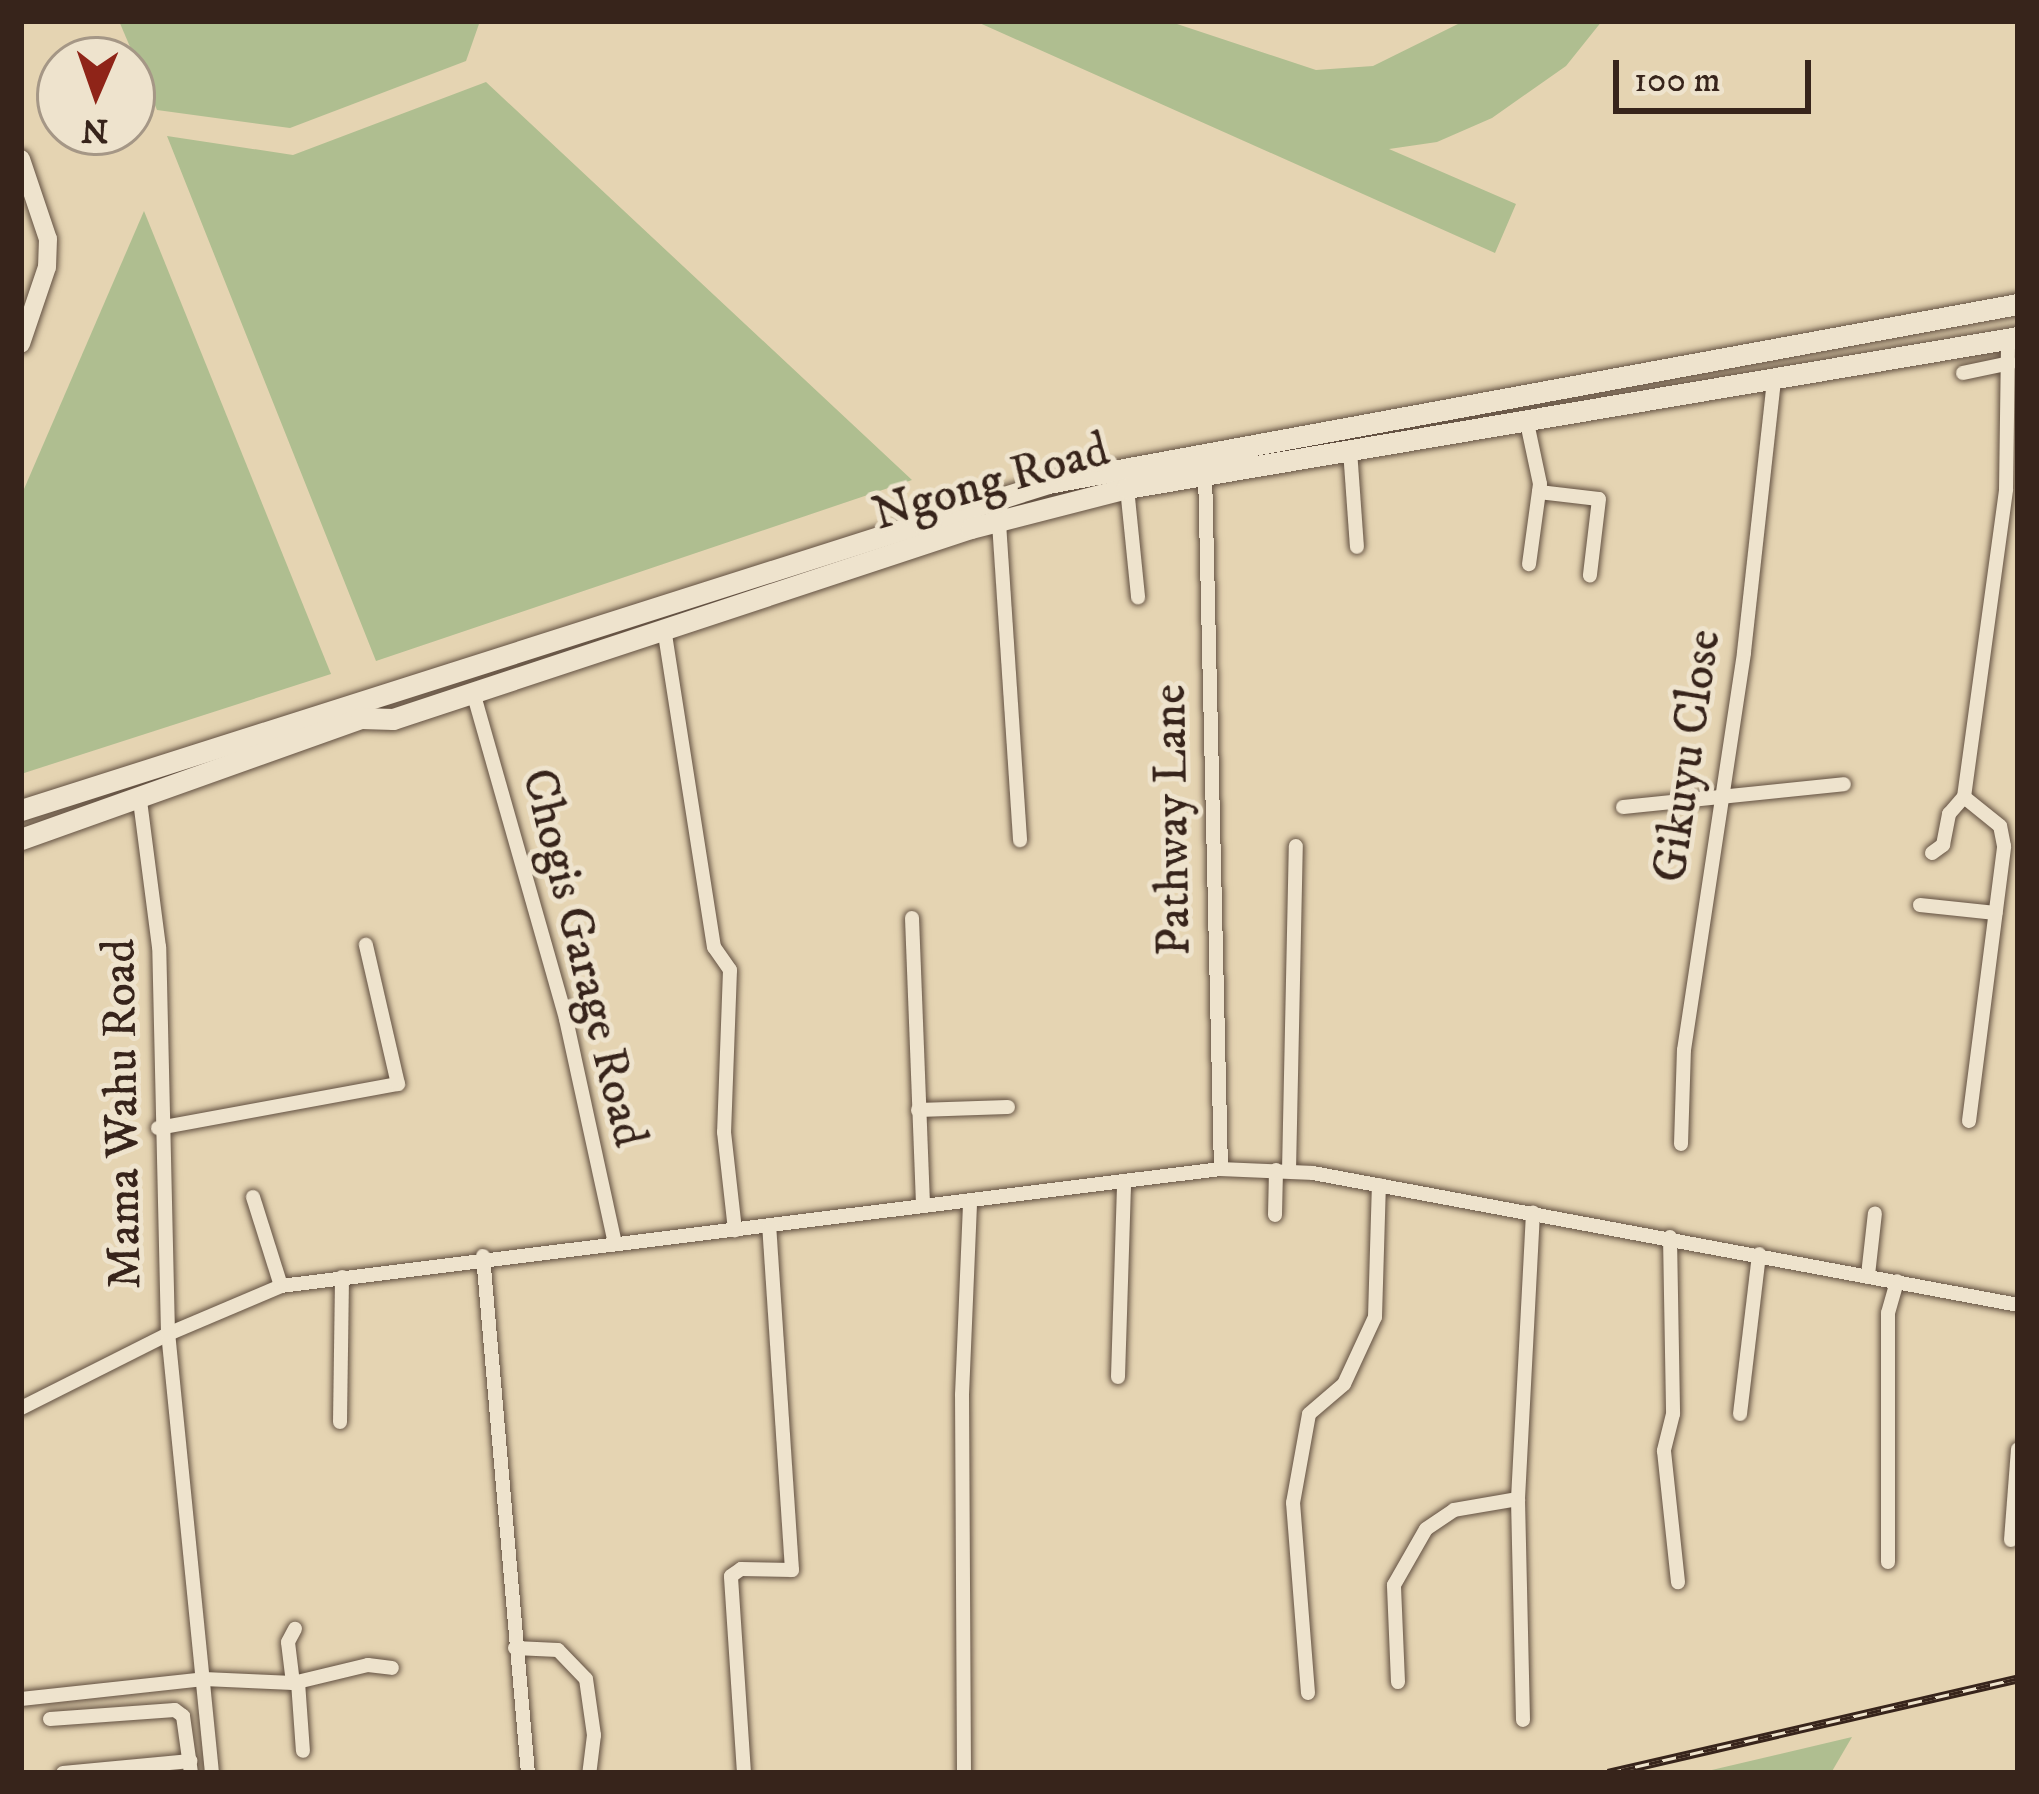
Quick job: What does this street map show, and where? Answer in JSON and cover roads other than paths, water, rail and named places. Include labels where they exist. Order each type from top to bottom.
[{"type":"main road","name":"Ngong Road","points":[[21,810],[1048,483],[2018,304]]},
{"type":"main road","name":"Ngong Road","points":[[21,839],[140,801],[362,718],[393,718],[999,523],[1127,488],[1205,471],[2013,338]]},
{"type":"street","points":[[21,159],[48,239],[47,267],[21,344]]},
{"type":"street","points":[[1932,853],[1943,845],[1948,818],[1964,796],[2004,507],[2013,338]]},
{"type":"street","points":[[1963,373],[2010,363]]},
{"type":"street","name":"Gikuyu Close","points":[[1682,1144],[1684,1050],[1724,800],[1774,379]]},
{"type":"street","points":[[1526,418],[1539,492],[1529,564]]},
{"type":"street","points":[[1350,450],[1357,548]]},
{"type":"street","name":"Pathway Lane","points":[[1205,471],[1221,1169]]},
{"type":"street","points":[[1127,488],[1138,597]]},
{"type":"street","points":[[1539,492],[1599,499],[1590,575]]},
{"type":"street","points":[[999,523],[1020,840]]},
{"type":"street","points":[[664,628],[714,947],[730,970],[724,1132],[735,1230]]},
{"type":"street","name":"Chogis Garage Road","points":[[473,692],[566,1019],[615,1244]]},
{"type":"street","points":[[1623,807],[1844,784]]},
{"type":"street","points":[[1964,796],[2004,835],[1969,1121]]},
{"type":"street","name":"Mama Wahu Road","points":[[21,1408],[168,1334],[158,1128],[159,946],[140,801]]},
{"type":"street","points":[[1275,1215],[1282,1170],[1296,846]]},
{"type":"street","points":[[1920,905],[1996,913]]},
{"type":"street","points":[[911,918],[923,1206]]},
{"type":"street","points":[[158,1128],[398,1084],[366,945]]},
{"type":"street","points":[[918,1110],[1008,1107]]},
{"type":"street","points":[[212,1773],[168,1334],[281,1286],[483,1256],[970,1203],[1221,1169],[1282,1170],[1379,1185],[2018,1305]]},
{"type":"street","points":[[1118,1376],[1124,1183]]},
{"type":"street","points":[[1308,1693],[1293,1503],[1308,1418],[1344,1384],[1375,1317],[1379,1185]]},
{"type":"street","points":[[253,1197],[281,1286]]},
{"type":"street","points":[[964,1773],[962,1396],[970,1203]]},
{"type":"street","points":[[1523,1720],[1518,1499],[1533,1212]]},
{"type":"street","points":[[1868,1275],[1875,1213]]},
{"type":"street","points":[[744,1773],[731,1576],[787,1565],[790,1572],[792,1564],[769,1226]]},
{"type":"street","points":[[1670,1237],[1673,1414],[1664,1450],[1678,1582]]},
{"type":"street","points":[[1740,1414],[1759,1254]]},
{"type":"street","points":[[483,1256],[528,1773]]},
{"type":"street","points":[[340,1422],[343,1277]]},
{"type":"street","points":[[1888,1562],[1888,1313],[1897,1281]]},
{"type":"street","points":[[2012,1540],[2018,1449]]},
{"type":"street","points":[[1398,1682],[1394,1585],[1426,1529],[1454,1510],[1518,1499]]},
{"type":"street","points":[[295,1629],[288,1642],[303,1751]]},
{"type":"street","points":[[515,1648],[558,1650],[586,1678],[587,1772]]},
{"type":"street","points":[[21,1699],[203,1679],[296,1683],[368,1665],[392,1668]]},
{"type":"street","points":[[50,1719],[176,1710],[190,1767],[63,1773]]},
{"type":"railway","points":[[1608,1773],[2018,1678]]}]
